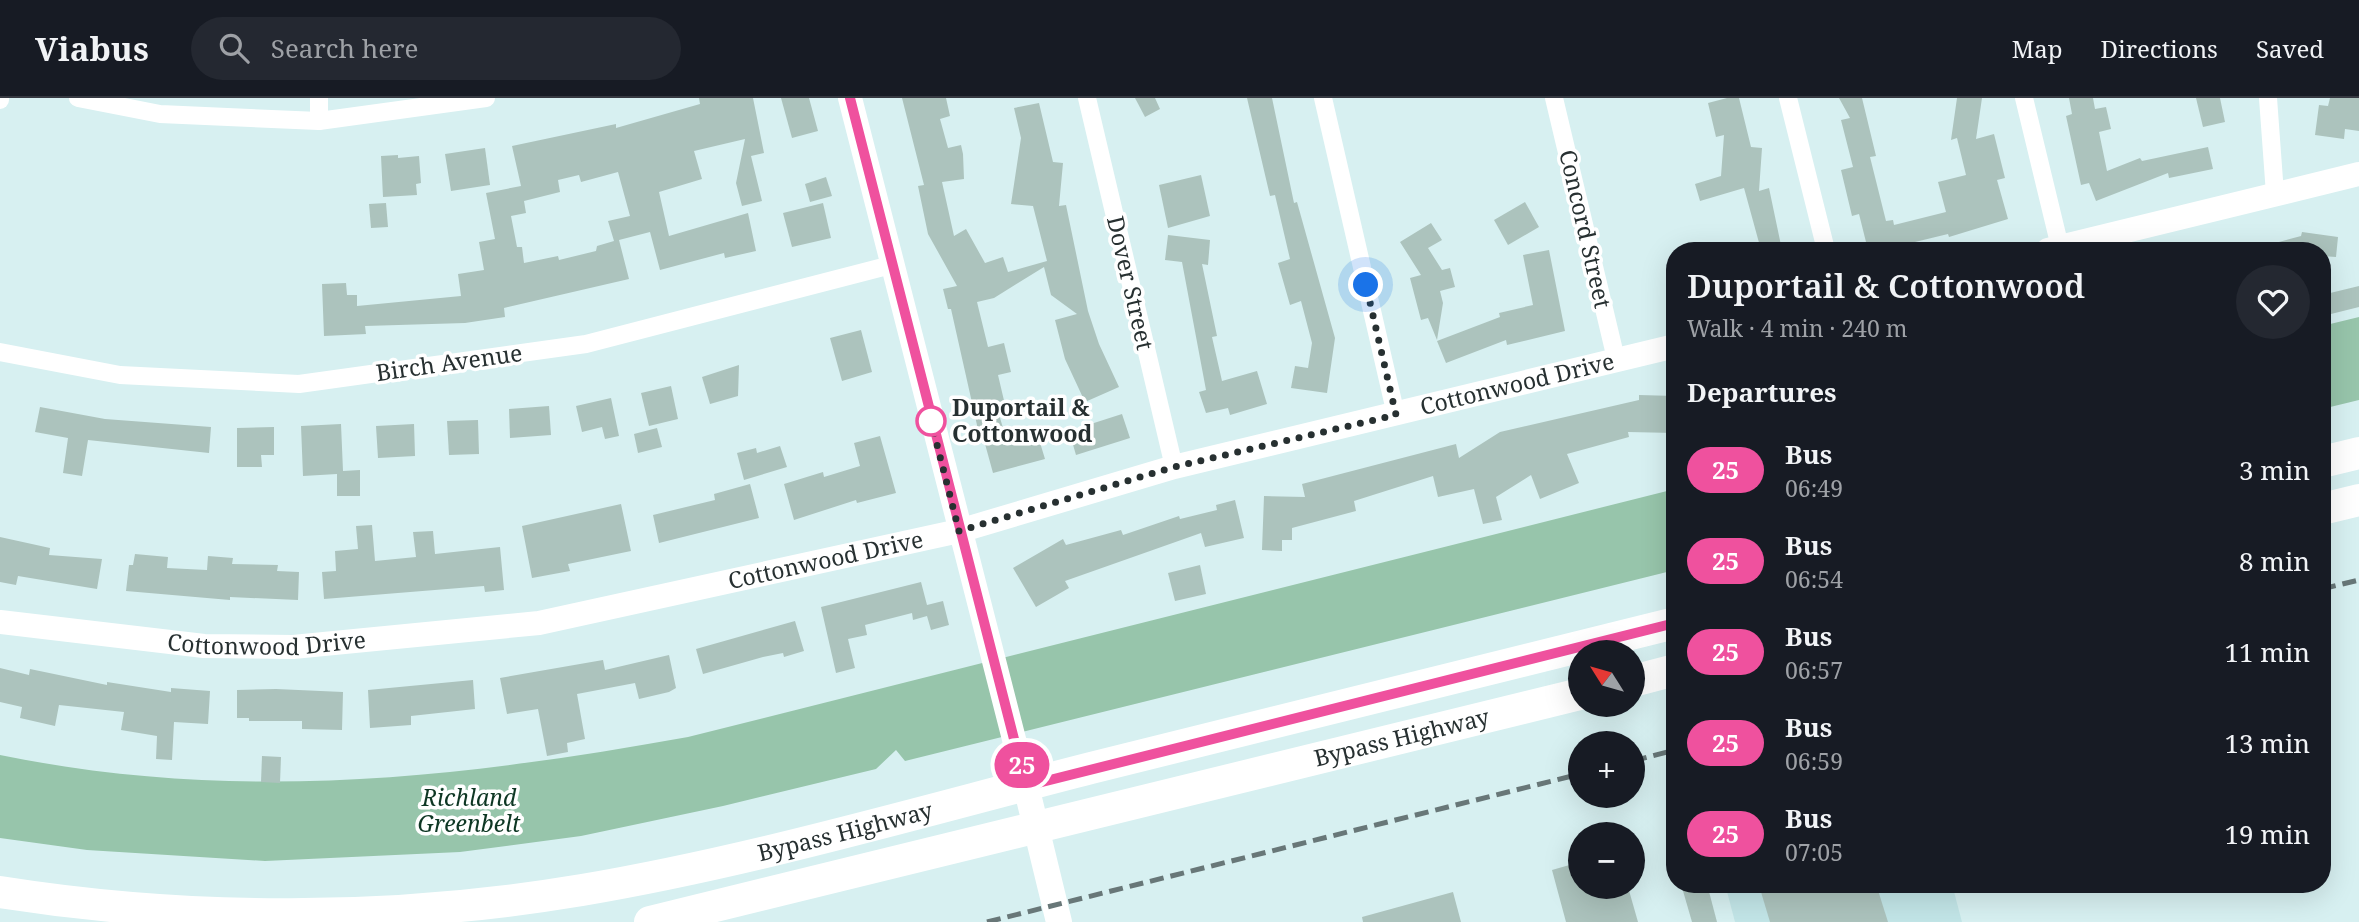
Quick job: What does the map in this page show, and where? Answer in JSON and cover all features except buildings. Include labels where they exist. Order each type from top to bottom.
[{"type":"highway","points":[[2331,461],[2359,453]]},
{"type":"highway","points":[[2331,507],[2359,500]]},
{"type":"highway","name":"Bypass Highway","points":[[0,892],[102,906],[206,913],[412,910],[509,901],[672,872],[1666,625]]},
{"type":"highway","points":[[1645,678],[1666,672]]},
{"type":"highway","name":"Bypass Highway","points":[[650,922],[1568,697]]},
{"type":"main road","points":[[1026,786],[1059,922]]},
{"type":"street","points":[[78,98],[160,114],[319,121],[486,98]]},
{"type":"street","points":[[319,98],[319,121]]},
{"type":"street","points":[[850,98],[1026,786]]},
{"type":"street","name":"Dover Street","points":[[1087,98],[1174,467]]},
{"type":"street","points":[[1323,98],[1396,415]]},
{"type":"street","name":"Concord Street","points":[[1554,98],[1616,359]]},
{"type":"street","points":[[1788,98],[1824,242]]},
{"type":"street","points":[[2024,98],[2053,242]]},
{"type":"street","points":[[2268,98],[2275,194]]},
{"type":"street","points":[[2082,242],[2359,174]]},
{"type":"street","name":"Birch Avenue","points":[[0,352],[120,375],[299,384],[586,344],[891,265]]},
{"type":"street","name":"Cottonwood Drive","points":[[0,622],[204,646],[293,647],[539,623],[959,531],[1174,467],[1666,348]]},
{"type":"shaded area","points":[[1727,893],[1954,893],[1962,922],[1735,922]]},
{"type":"green space","points":[[2359,317],[2359,400],[2331,407],[2331,324]]},
{"type":"green space","name":"Richland Greenbelt","points":[[1666,491],[1666,572],[905,761],[896,750],[876,769],[723,806],[581,836],[460,852],[265,861],[87,850],[0,838],[0,755],[87,770],[174,778],[344,780],[515,764],[688,737]]},
{"type":"railway","points":[[2331,587],[2359,580]]},
{"type":"railway","points":[[1645,758],[1666,752]]},
{"type":"railway","points":[[987,922],[1568,777]]},
{"type":"bus line","name":"25","points":[[850,98],[1026,786],[1666,625]]},
{"type":"place","name":"Duportail & Cottonwood","points":[[931,421]]},
{"type":"route","points":[[931,421],[959,531],[1174,467],[1396,415],[1366,285]]}]
